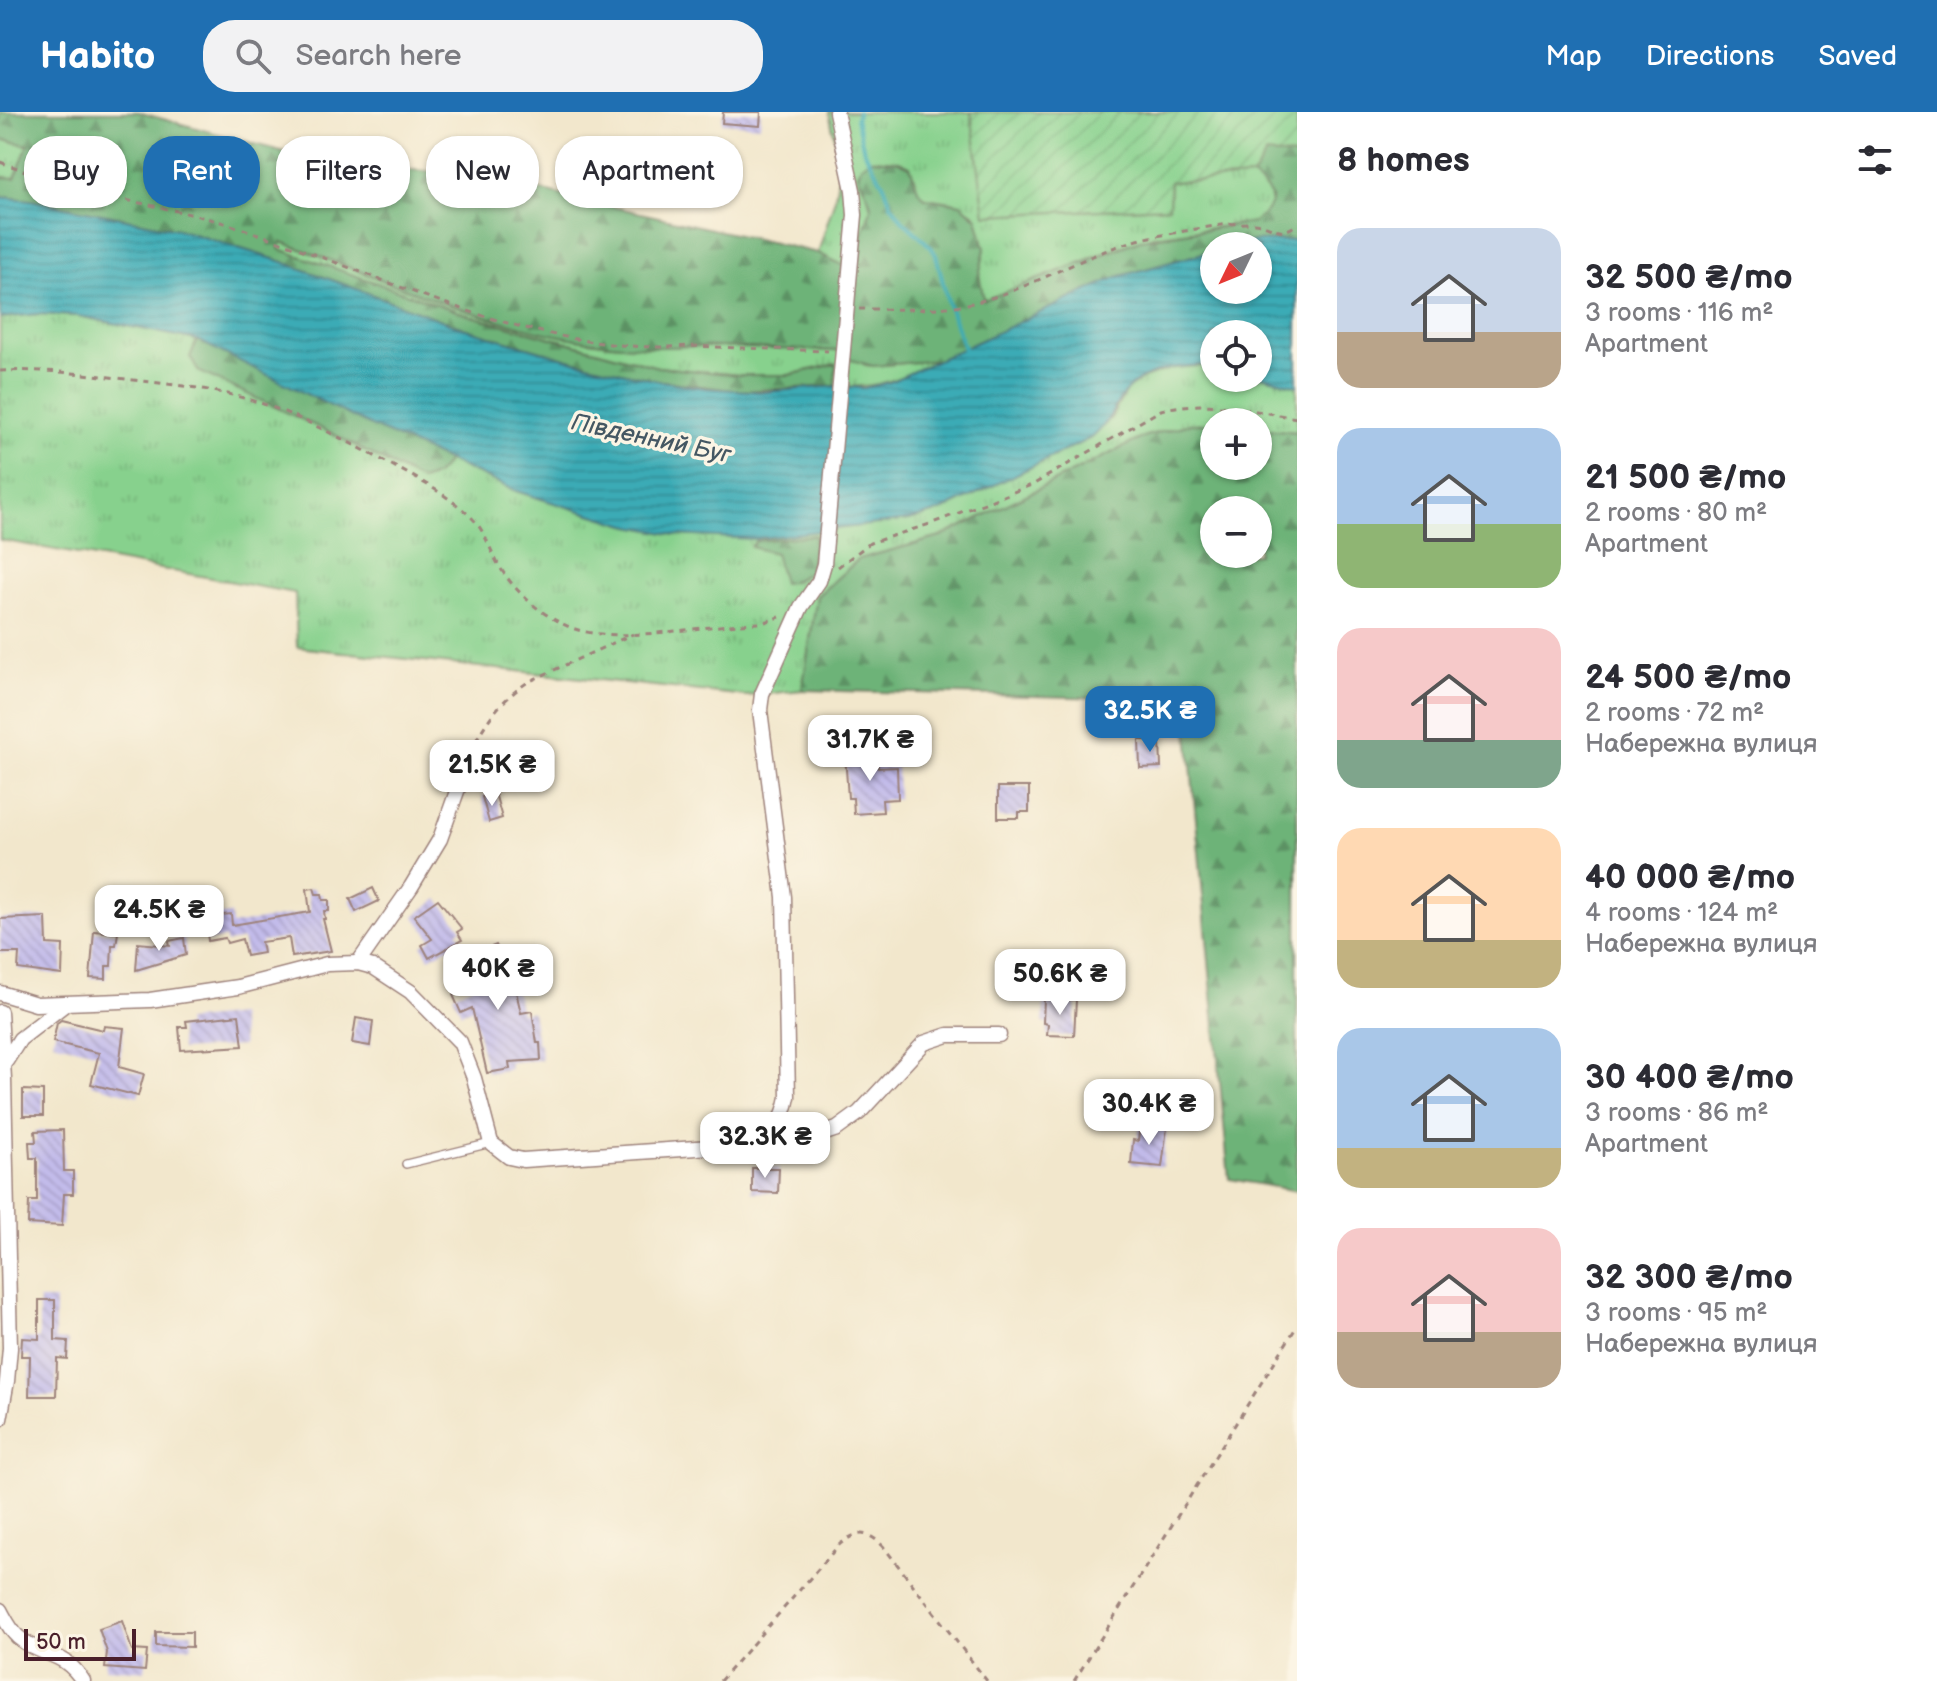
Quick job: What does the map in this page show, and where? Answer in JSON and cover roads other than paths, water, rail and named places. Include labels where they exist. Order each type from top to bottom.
[{"type":"street","points":[[754,1144],[772,1133],[781,1121],[788,1097],[784,897],[760,710],[762,694],[801,607],[819,581],[824,564],[844,355],[854,203],[836,112]]},
{"type":"street","points":[[358,963],[440,839],[471,752]]},
{"type":"street","points":[[0,993],[27,1003],[64,1005],[188,997],[327,964],[358,963],[373,967],[400,982],[460,1042],[474,1078],[491,1143],[509,1157],[523,1160],[754,1144],[825,1134],[848,1123],[924,1043],[948,1035],[999,1035]]},
{"type":"street","points":[[4,1065],[20,1039],[64,1005]]},
{"type":"street","points":[[0,1012],[4,1065],[10,1348],[0,1419]]},
{"type":"street","points":[[0,1610],[17,1637],[71,1664],[83,1681]]},
{"type":"lane","points":[[406,1164],[491,1143]]},
{"type":"water","name":"Південний Буг","points":[[0,197],[24,199],[24,208],[71,208],[177,229],[280,261],[466,329],[575,361],[655,380],[764,392],[835,386],[864,388],[890,382],[1117,277],[1200,254],[1200,304],[1272,304],[1272,241],[1297,240],[1297,386],[1272,379],[1272,320],[1200,320],[1200,366],[1164,370],[1140,380],[1122,396],[1106,423],[1093,437],[943,510],[909,520],[754,539],[676,535],[626,525],[516,491],[369,425],[197,340],[78,316],[38,314],[0,318]]},
{"type":"waterway","points":[[858,112],[856,118],[864,151],[891,204],[936,255],[965,351]]}]
